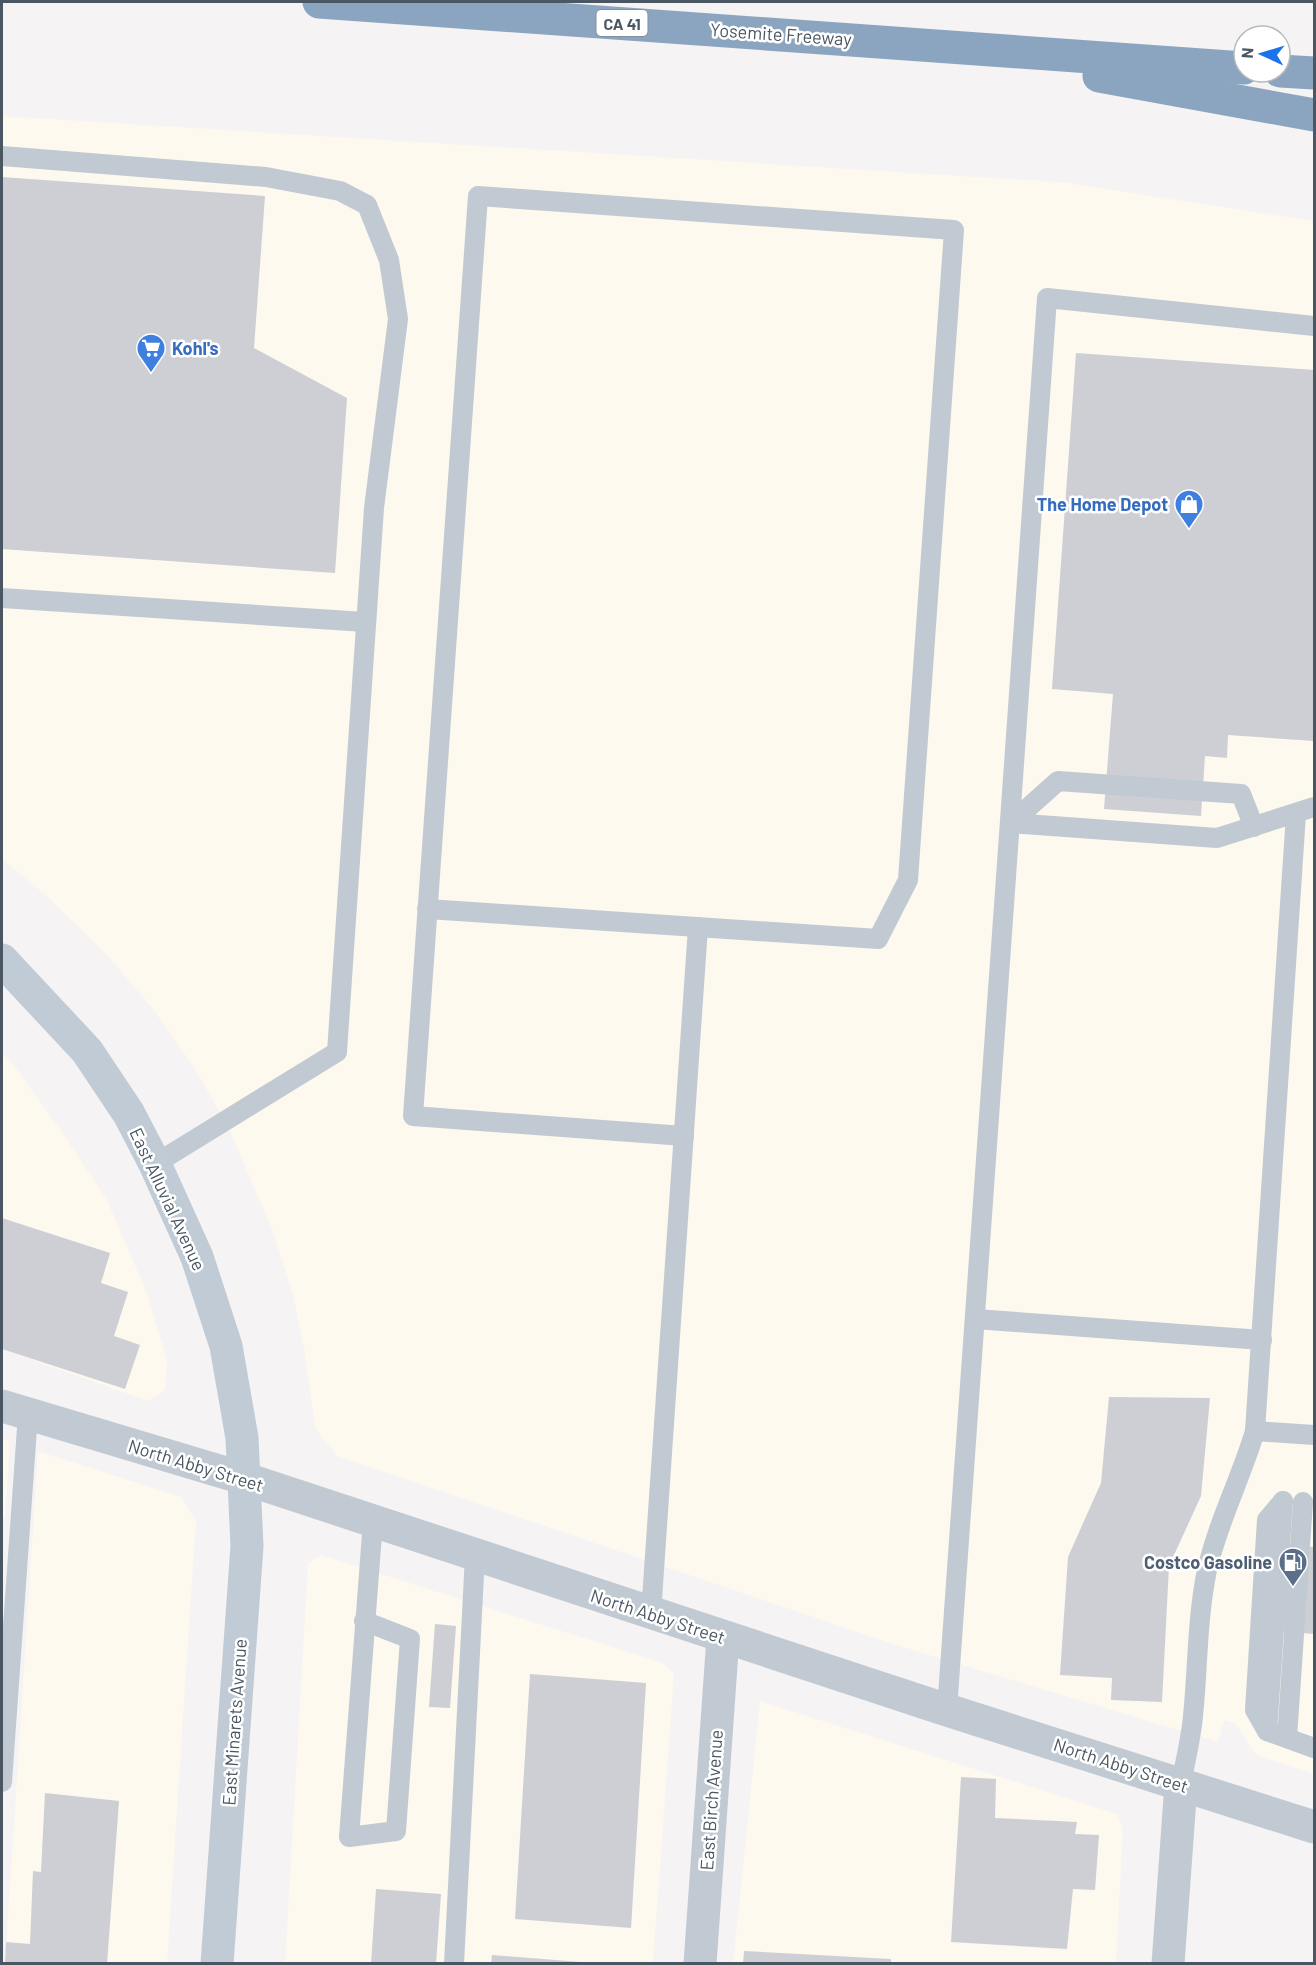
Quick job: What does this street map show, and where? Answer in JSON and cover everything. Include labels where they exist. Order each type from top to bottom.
[{"type":"highway","name":"Yosemite Freeway","points":[[319,2],[1232,67]]},
{"type":"highway","points":[[926,45],[1314,114]]},
{"type":"highway","points":[[1292,72],[1314,73]]},
{"type":"main road","name":"East Alluvial Avenue","points":[[2,960],[13,969],[87,1051],[129,1114],[155,1164],[197,1257],[213,1300],[236,1394],[246,1479]]},
{"type":"main road","name":"East Minarets Avenue","points":[[217,1964],[246,1546],[246,1479]]},
{"type":"street","name":"North Abby Street","points":[[15,1410],[246,1479],[651,1614],[1314,1827]]},
{"type":"street","name":"East Birch Avenue","points":[[700,1964],[723,1637]]},
{"type":"street","points":[[1168,1964],[1181,1784]]},
{"type":"lane","points":[[2,156],[266,177],[340,190],[367,205],[389,260],[398,319],[374,508],[337,1052],[155,1164]]},
{"type":"lane","points":[[428,909],[878,939],[908,880],[954,230],[478,196],[413,1116],[684,1136]]},
{"type":"lane","points":[[946,1710],[1047,298],[1314,326]]},
{"type":"lane","points":[[2,598],[365,622]]},
{"type":"lane","points":[[1011,824],[1058,781],[1241,794],[1254,827]]},
{"type":"lane","points":[[1011,824],[1217,838],[1314,807]]},
{"type":"lane","points":[[1181,1784],[1193,1718],[1202,1601],[1208,1568],[1218,1533],[1239,1482],[1255,1431],[1296,814]]},
{"type":"lane","points":[[651,1614],[698,927]]},
{"type":"lane","points":[[975,1319],[1262,1340]]},
{"type":"lane","points":[[2,1782],[15,1410]]},
{"type":"lane","points":[[1255,1431],[1314,1435]]},
{"type":"lane","points":[[1300,1502],[1268,1520],[1255,1710],[1267,1731],[1287,1738],[1314,1742]]},
{"type":"lane","points":[[1287,1738],[1300,1502]]},
{"type":"lane","points":[[364,1621],[410,1639],[396,1831],[349,1837],[364,1621],[373,1521]]},
{"type":"lane","points":[[454,1964],[475,1555]]},
{"type":"shaded area","points":[[2,116],[1060,182],[1314,221],[1314,1774],[1256,1755],[1235,1723],[1224,1720],[1218,1742],[896,1645],[337,1456],[315,1428],[305,1354],[293,1295],[272,1229],[228,1127],[194,1067],[152,1008],[107,955],[48,897],[2,859]]},
{"type":"shaded area","points":[[2,1053],[14,1065],[60,1129],[107,1200],[147,1293],[167,1361],[165,1390],[148,1401],[2,1349]]},
{"type":"shaded area","points":[[2,1439],[10,1441],[5,1518],[2,1518]]},
{"type":"shaded area","points":[[38,1451],[181,1497],[196,1520],[167,1963],[5,1964]]},
{"type":"shaded area","points":[[321,1555],[663,1663],[674,1674],[653,1963],[285,1964],[308,1563]]},
{"type":"shaded area","points":[[760,1701],[1117,1814],[1123,1828],[1116,1963],[733,1964]]},
{"type":"building","name":"Kohl's","points":[[2,177],[265,196],[254,348],[347,398],[335,573],[2,549]]},
{"type":"building","name":"The Home Depot","points":[[1076,353],[1314,370],[1314,741],[1228,735],[1227,758],[1205,756],[1201,816],[1104,809],[1113,694],[1052,689]]},
{"type":"building","points":[[2,1218],[110,1253],[101,1283],[128,1292],[114,1336],[140,1345],[125,1389],[2,1349]]},
{"type":"building","points":[[1109,1397],[1210,1398],[1201,1496],[1169,1566],[1162,1702],[1111,1700],[1112,1678],[1060,1675],[1068,1557],[1101,1483]]},
{"type":"building","name":"Costco Gasoline","points":[[1274,1543],[1314,1547],[1314,1634],[1267,1630]]},
{"type":"building","points":[[435,1624],[456,1626],[450,1708],[429,1707]]},
{"type":"building","points":[[530,1674],[646,1683],[631,1928],[515,1919]]},
{"type":"building","points":[[961,1777],[996,1779],[995,1818],[1077,1822],[1075,1834],[1099,1835],[1095,1890],[1073,1889],[1067,1949],[951,1942]]},
{"type":"building","points":[[45,1793],[119,1801],[107,1964],[5,1964],[6,1942],[30,1944],[33,1871],[41,1872]]},
{"type":"building","points":[[376,1889],[441,1894],[436,1964],[371,1964]]},
{"type":"building","points":[[744,1951],[891,1959],[891,1964],[743,1964]]},
{"type":"building","points":[[492,1955],[581,1962],[581,1964],[491,1964]]},
{"type":"place","name":"Kohl's","points":[[151,374]]},
{"type":"place","name":"The Home Depot","points":[[1189,530]]},
{"type":"place","name":"Costco Gasoline","points":[[1293,1588]]}]
